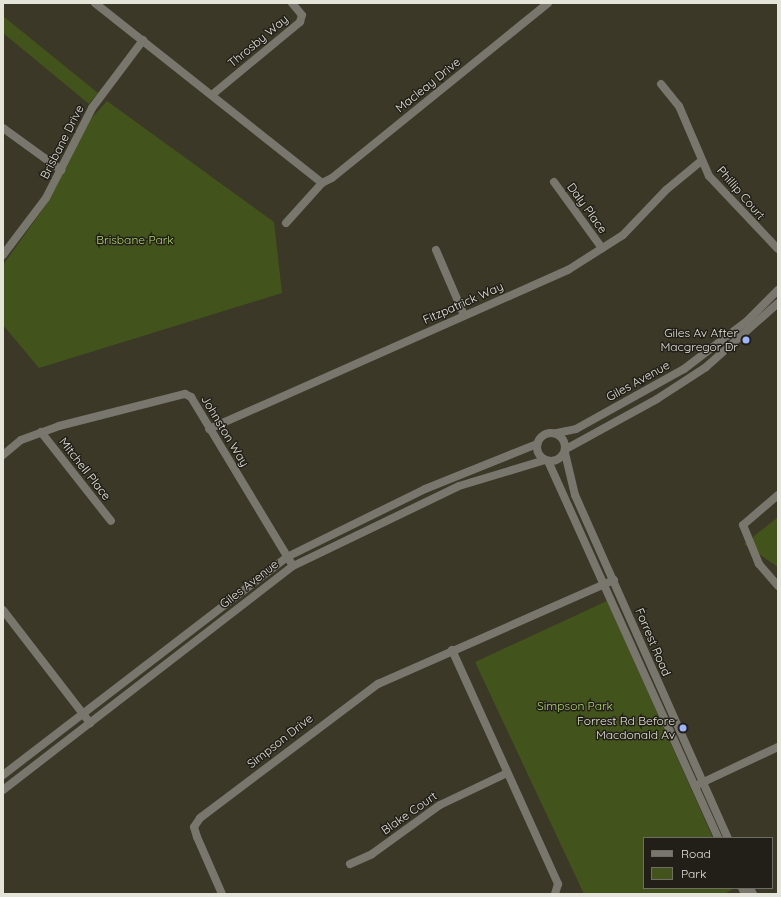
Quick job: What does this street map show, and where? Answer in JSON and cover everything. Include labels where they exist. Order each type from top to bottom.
[{"type":"street","points":[[95,3],[214,94],[322,182]]},
{"type":"street","name":"Throsby Way","points":[[214,94],[300,22],[302,15],[292,3]]},
{"type":"street","name":"Macleay Drive","points":[[286,223],[322,182],[332,178],[548,3]]},
{"type":"street","name":"Brisbane Drive","points":[[3,255],[46,198],[92,108],[143,40]]},
{"type":"street","name":"Phillip Court","points":[[662,84],[679,106],[702,161],[723,194],[778,249]]},
{"type":"street","points":[[3,128],[61,170]]},
{"type":"street","name":"Fitzpatrick Way","points":[[209,429],[568,270],[622,235],[666,190],[702,161]]},
{"type":"street","name":"Daly Place","points":[[554,182],[602,248]]},
{"type":"street","points":[[436,250],[464,315]]},
{"type":"street","name":"Giles Avenue","points":[[557,433],[576,429],[684,369],[747,321],[778,290]]},
{"type":"street","name":"Giles Avenue","points":[[565,451],[657,399],[706,367],[778,303]]},
{"type":"street","name":"Johnston Way","points":[[3,455],[21,440],[41,432],[186,394],[293,566]]},
{"type":"street","name":"Mitchell Place","points":[[41,432],[110,521]]},
{"type":"street","points":[[557,433],[564,439],[565,451],[557,460],[547,460],[538,452],[537,444],[543,434],[557,433]]},
{"type":"street","name":"Giles Avenue","points":[[3,775],[287,557],[425,489],[537,444]]},
{"type":"street","name":"Forrest Road","points":[[565,451],[572,486],[728,837]]},
{"type":"street","name":"Giles Avenue","points":[[3,790],[293,566],[459,486],[547,460]]},
{"type":"street","name":"Forrest Road","points":[[547,460],[605,583],[718,837]]},
{"type":"street","points":[[778,495],[743,525],[759,564],[778,586]]},
{"type":"street","name":"Simpson Drive","points":[[222,894],[194,827],[200,818],[358,696],[452,650],[614,580]]},
{"type":"street","points":[[3,610],[90,723]]},
{"type":"street","points":[[452,650],[505,774],[558,884],[555,894]]},
{"type":"street","points":[[695,786],[778,747]]},
{"type":"street","name":"Blake Court","points":[[350,864],[372,854],[440,804],[505,774]]},
{"type":"green space","points":[[3,16],[98,93],[89,104],[3,33]]},
{"type":"green space","name":"Brisbane Park","points":[[107,101],[274,222],[282,293],[39,368],[3,325],[3,265],[48,202],[79,132]]},
{"type":"green space","points":[[778,517],[778,567],[744,544]]},
{"type":"green space","name":"Simpson Park","points":[[607,601],[713,837],[643,837],[643,889],[733,889],[724,894],[584,894],[475,662]]},
{"type":"place","name":"Giles Av After Macgregor Dr","points":[[746,340]]},
{"type":"place","name":"Forrest Rd Before Macdonald Av","points":[[683,728]]}]
